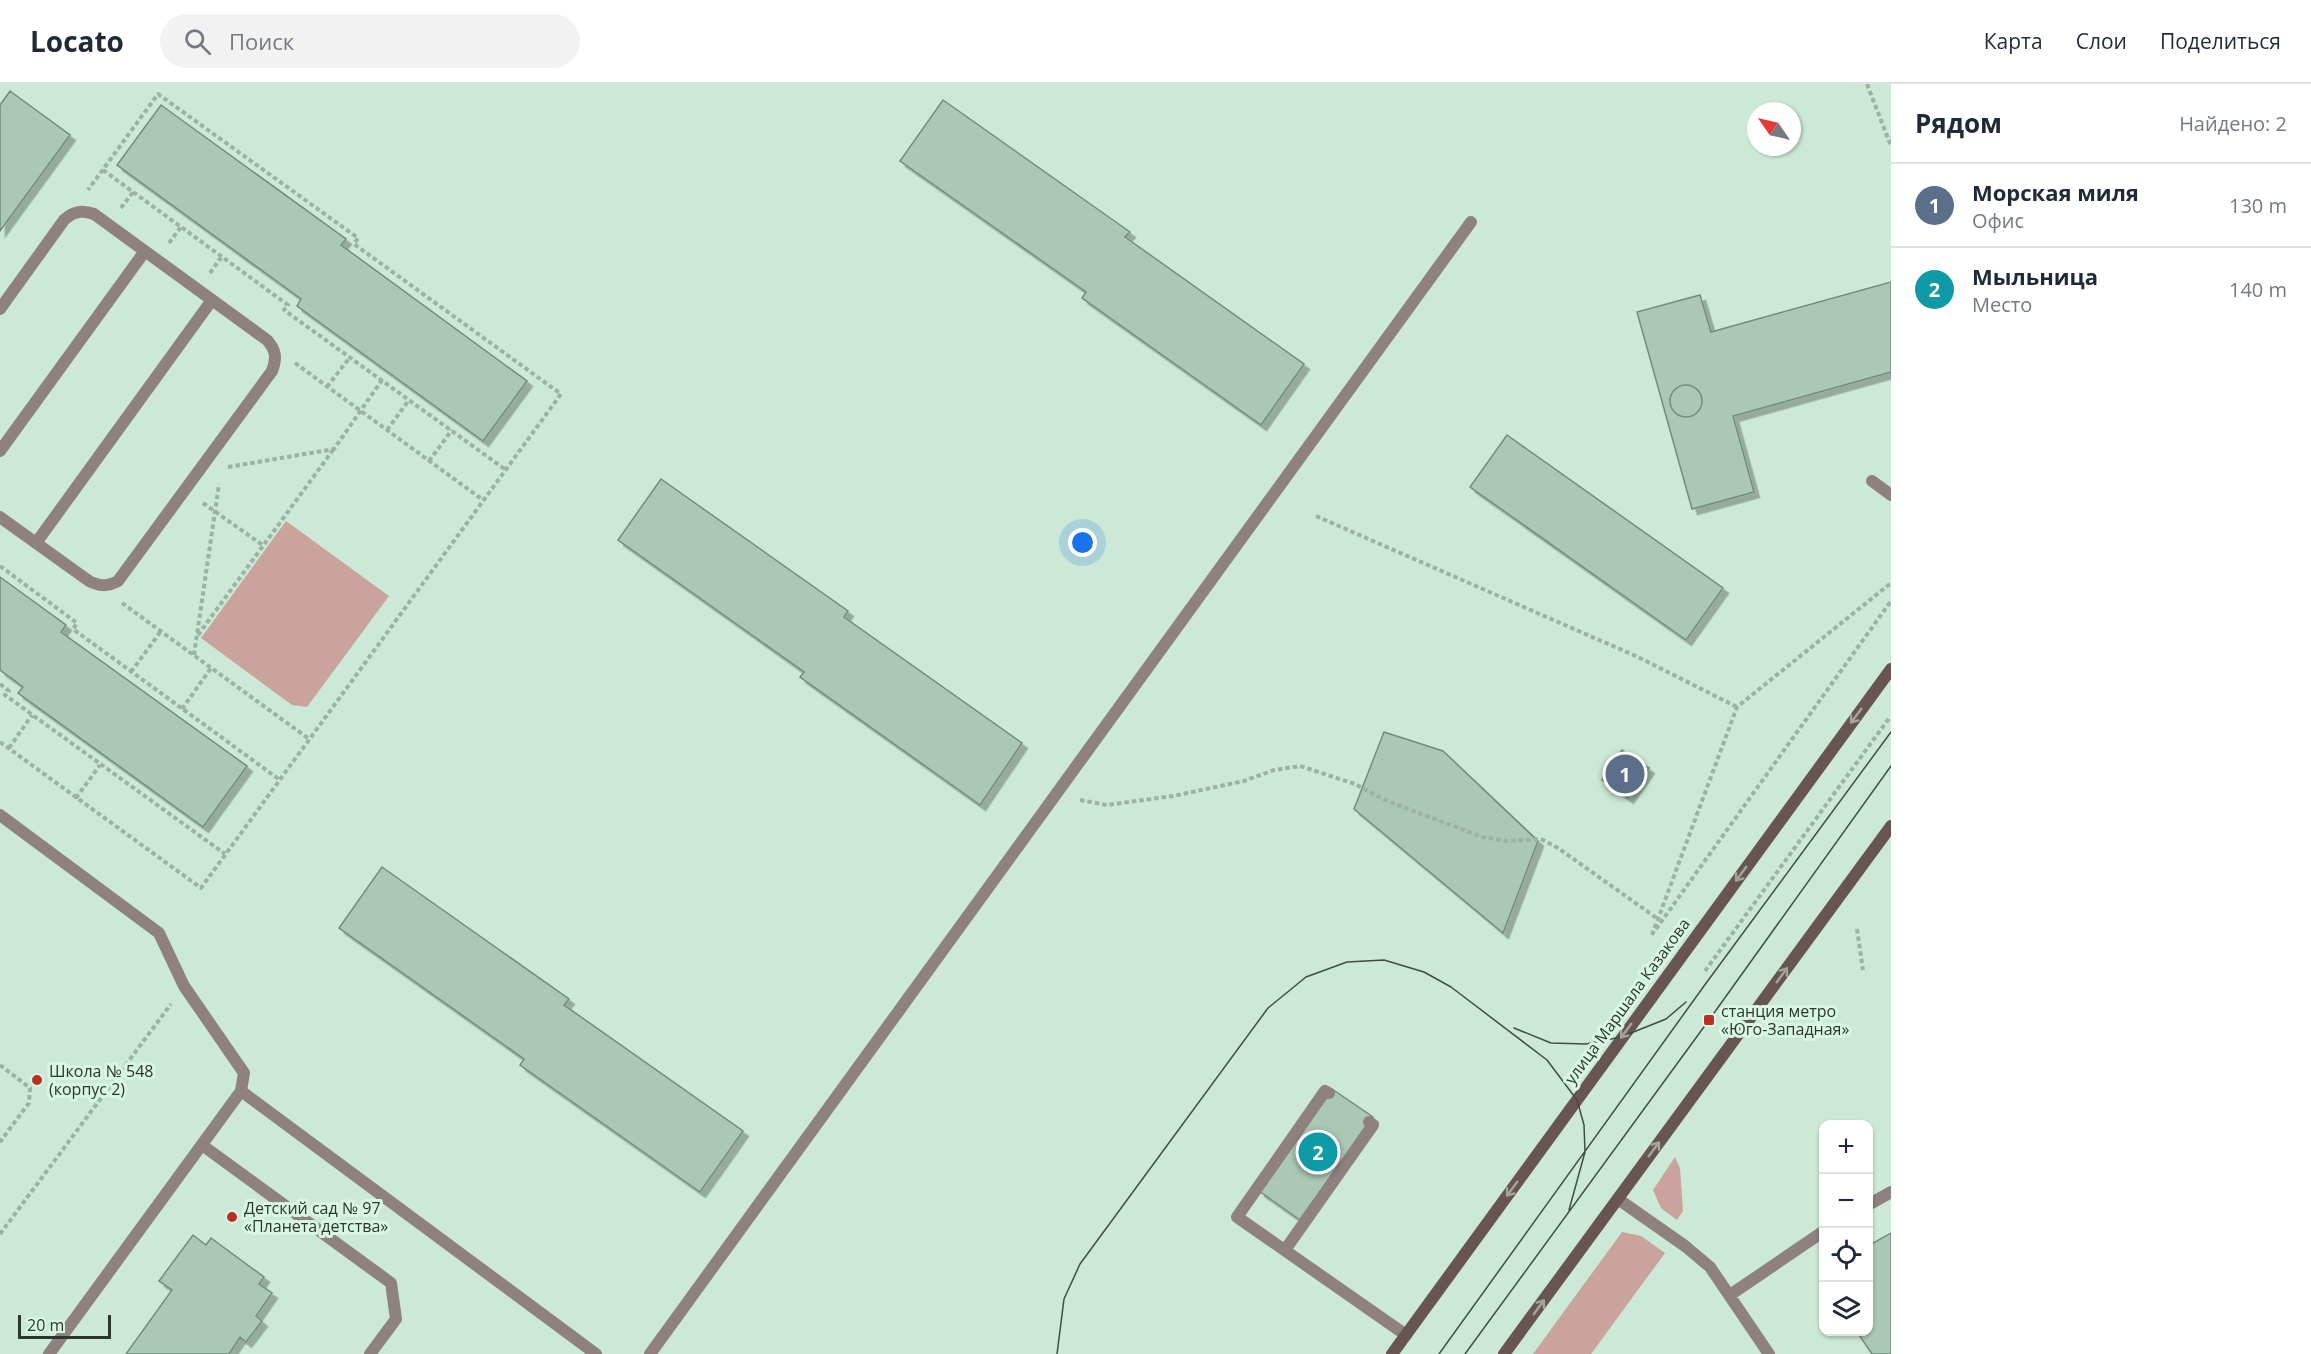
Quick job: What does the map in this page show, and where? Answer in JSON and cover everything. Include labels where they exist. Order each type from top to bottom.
[{"type":"main road","name":"улица Маршала Казакова","points":[[1392,1354],[1891,669]]},
{"type":"main road","points":[[1504,1354],[1891,826]]},
{"type":"lane","points":[[0,309],[70,215],[77,212],[94,214],[267,340],[273,347],[275,355],[272,370],[122,577],[112,584],[97,585],[0,517]]},
{"type":"lane","points":[[650,1354],[1471,222]]},
{"type":"lane","points":[[0,451],[145,251]]},
{"type":"lane","points":[[36,543],[212,300]]},
{"type":"lane","points":[[1872,481],[1891,495]]},
{"type":"lane","points":[[0,815],[159,933],[184,986],[244,1073],[241,1091],[49,1354]]},
{"type":"lane","points":[[241,1091],[596,1354]]},
{"type":"lane","points":[[1329,1093],[1325,1091],[1294,1139],[1237,1217],[1406,1335]]},
{"type":"lane","points":[[1285,1250],[1354,1147],[1373,1125],[1369,1122]]},
{"type":"lane","points":[[202,1145],[391,1283],[396,1319],[370,1354]]},
{"type":"lane","points":[[1873,1203],[1891,1192]]},
{"type":"lane","points":[[1618,1198],[1685,1246],[1710,1267],[1768,1354]]},
{"type":"lane","points":[[1730,1295],[1819,1234]]},
{"type":"path","points":[[1867,84],[1891,146]]},
{"type":"path","points":[[0,742],[201,888],[561,394],[354,244],[358,238],[158,93],[70,215]]},
{"type":"path","points":[[103,170],[288,305],[284,310],[506,470]]},
{"type":"path","points":[[273,347],[483,500]]},
{"type":"path","points":[[327,387],[350,357]]},
{"type":"path","points":[[197,638],[382,380]]},
{"type":"path","points":[[387,430],[409,400]]},
{"type":"path","points":[[429,460],[452,430]]},
{"type":"path","points":[[221,469],[334,449]]},
{"type":"path","points":[[194,656],[219,479]]},
{"type":"path","points":[[185,490],[264,546]]},
{"type":"path","points":[[1316,516],[1638,657],[1737,707]]},
{"type":"path","points":[[0,566],[77,623],[73,629],[280,780]]},
{"type":"path","points":[[1891,583],[1737,707],[1652,935],[1891,601]]},
{"type":"path","points":[[97,585],[309,739]]},
{"type":"path","points":[[132,672],[161,631]]},
{"type":"path","points":[[182,709],[211,668]]},
{"type":"path","points":[[0,684],[9,691],[5,696],[225,855]]},
{"type":"path","points":[[9,748],[32,715]]},
{"type":"path","points":[[1705,970],[1890,717]]},
{"type":"path","points":[[76,798],[100,765]]},
{"type":"path","points":[[1055,795],[1107,805],[1173,796],[1244,781],[1274,770],[1300,766],[1355,784],[1385,800],[1482,837],[1507,841],[1541,838],[1658,919]]},
{"type":"path","points":[[1857,929],[1863,970]]},
{"type":"path","points":[[0,1234],[184,986]]},
{"type":"path","points":[[0,1065],[30,1088],[29,1103],[0,1142]]},
{"type":"shaded area","points":[[286,521],[389,596],[307,707],[292,705],[201,638]]},
{"type":"shaded area","points":[[1675,1157],[1680,1168],[1683,1211],[1677,1220],[1661,1208],[1653,1190]]},
{"type":"shaded area","points":[[1622,1232],[1641,1236],[1665,1253],[1591,1354],[1533,1354]]},
{"type":"building","points":[[10,91],[70,135],[0,231],[0,105]]},
{"type":"building","points":[[943,100],[1130,232],[1125,237],[1304,364],[1261,425],[1082,298],[1086,292],[900,161]]},
{"type":"building","points":[[161,105],[346,239],[341,245],[527,381],[483,441],[297,306],[301,299],[117,165]]},
{"type":"building","points":[[1891,282],[1891,372],[1733,416],[1754,492],[1692,509],[1637,312],[1700,295],[1711,332]]},
{"type":"building","points":[[1686,385],[1697,390],[1702,401],[1697,412],[1686,417],[1675,412],[1670,401],[1675,390]]},
{"type":"building","points":[[1507,435],[1723,588],[1686,640],[1470,487]]},
{"type":"building","points":[[661,479],[848,611],[844,617],[1022,743],[980,805],[800,677],[804,672],[618,540]]},
{"type":"building","points":[[0,577],[66,625],[61,632],[247,766],[203,827],[18,693],[23,687],[0,670]]},
{"type":"building","points":[[1384,732],[1443,751],[1538,841],[1503,933],[1354,809]]},
{"type":"building","points":[[1622,750],[1649,768],[1628,798],[1602,780]]},
{"type":"building","points":[[382,867],[569,999],[564,1005],[743,1131],[700,1192],[520,1065],[524,1059],[339,928]]},
{"type":"building","points":[[1332,1089],[1373,1117],[1300,1220],[1259,1191]]},
{"type":"building","points":[[1891,1233],[1891,1354],[1872,1354],[1860,1336],[1873,1336],[1873,1243]]},
{"type":"building","points":[[193,1235],[206,1245],[211,1238],[264,1277],[259,1284],[272,1293],[256,1316],[262,1321],[246,1342],[240,1337],[229,1354],[126,1354],[172,1290],[159,1281]]},
{"type":"tram line","points":[[1439,1354],[1704,986],[1891,732]]},
{"type":"tram line","points":[[1465,1354],[1891,766]]},
{"type":"tram line","points":[[1057,1354],[1064,1299],[1080,1264],[1268,1008],[1306,977],[1347,962],[1384,960],[1424,972],[1451,987],[1547,1060],[1577,1100],[1584,1125],[1585,1152],[1569,1210]]},
{"type":"tram line","points":[[1514,1028],[1551,1043],[1586,1044],[1621,1037],[1666,1019],[1686,1002]]},
{"type":"place","name":"Морская миля","points":[[1625,774]]},
{"type":"place","name":"станция метро «Юго-Западная»","points":[[1709,1020]]},
{"type":"place","name":"Школа № 548 (корпус 2)","points":[[37,1080]]},
{"type":"place","name":"Мыльница","points":[[1318,1152]]},
{"type":"place","name":"Детский сад № 97 «Планета детства»","points":[[232,1217]]}]
